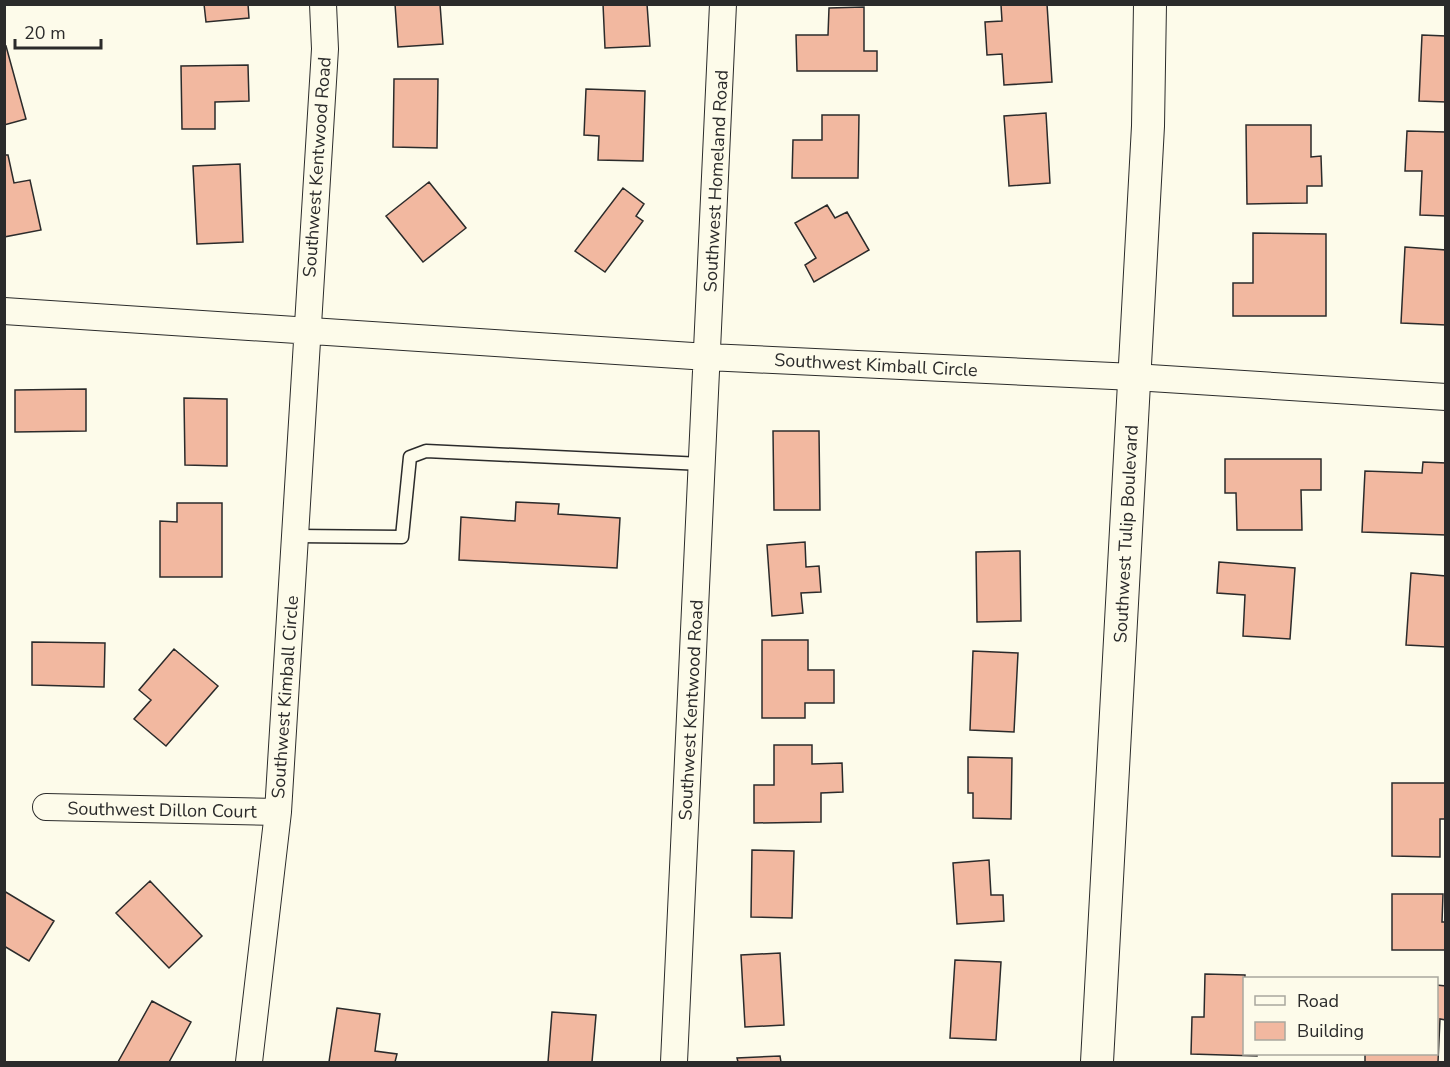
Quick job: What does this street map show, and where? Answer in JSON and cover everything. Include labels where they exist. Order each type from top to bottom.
[{"type":"street","name":"Southwest Kentwood Road","points":[[307,330],[325,49],[323,4]]},
{"type":"street","name":"Southwest Homeland Road","points":[[708,357],[723,4]]},
{"type":"street","name":"Southwest Tulip Boulevard","points":[[1097,1062],[1148,126],[1150,4]]},
{"type":"street","name":"Southwest Kimball Circle","points":[[4,311],[708,357],[1134,377],[1446,397]]},
{"type":"street","name":"Southwest Kimball Circle","points":[[249,1062],[278,812],[307,330]]},
{"type":"street","name":"Southwest Kentwood Road","points":[[674,1062],[708,357]]},
{"type":"street","name":"Southwest Dillon Court","points":[[46,807],[278,812]]},
{"type":"lane","points":[[295,536],[402,537],[410,457],[426,451],[702,464]]},
{"type":"building","points":[[204,4],[248,4],[249,18],[206,22]]},
{"type":"building","points":[[395,4],[440,4],[443,44],[398,47]]},
{"type":"building","points":[[603,4],[647,4],[650,46],[605,48]]},
{"type":"building","points":[[1047,4],[1052,82],[1004,85],[1002,54],[987,55],[985,22],[1002,21],[1001,5]]},
{"type":"building","points":[[864,7],[864,51],[877,51],[877,71],[797,71],[796,35],[828,35],[829,8]]},
{"type":"building","points":[[1422,35],[1446,36],[1446,102],[1419,101]]},
{"type":"building","points":[[6,46],[26,119],[4,125],[4,47]]},
{"type":"building","points":[[248,65],[249,101],[215,102],[215,129],[182,129],[181,66]]},
{"type":"building","points":[[394,79],[438,79],[437,148],[393,147]]},
{"type":"building","points":[[586,89],[645,91],[643,161],[598,160],[599,136],[584,135]]},
{"type":"building","points":[[1046,113],[1050,183],[1009,186],[1004,116]]},
{"type":"building","points":[[822,115],[859,115],[858,178],[792,178],[793,140],[822,140]]},
{"type":"building","points":[[1246,125],[1311,125],[1311,157],[1321,156],[1322,186],[1307,186],[1307,203],[1247,204]]},
{"type":"building","points":[[1407,131],[1446,132],[1446,216],[1420,215],[1422,171],[1405,171]]},
{"type":"building","points":[[4,155],[8,155],[14,183],[30,180],[41,230],[4,237]]},
{"type":"building","points":[[240,164],[243,242],[197,244],[193,166]]},
{"type":"building","points":[[429,182],[466,228],[423,262],[386,216]]},
{"type":"building","points":[[623,188],[644,204],[636,216],[643,221],[605,272],[575,251]]},
{"type":"building","points":[[827,205],[835,218],[847,212],[869,250],[814,282],[805,265],[816,258],[795,223]]},
{"type":"building","points":[[1253,233],[1326,234],[1326,316],[1233,316],[1233,283],[1253,283]]},
{"type":"building","points":[[1405,247],[1446,250],[1446,325],[1401,323]]},
{"type":"building","points":[[86,389],[86,431],[15,432],[15,390]]},
{"type":"building","points":[[184,398],[227,399],[227,466],[185,465]]},
{"type":"building","points":[[773,431],[819,431],[820,510],[774,510]]},
{"type":"building","points":[[1225,459],[1321,459],[1321,490],[1301,490],[1302,530],[1237,530],[1236,493],[1225,493]]},
{"type":"building","points":[[1423,462],[1446,463],[1446,535],[1362,532],[1365,471],[1422,473]]},
{"type":"building","points":[[516,502],[559,504],[558,514],[620,518],[617,568],[459,560],[461,517],[515,521]]},
{"type":"building","points":[[177,503],[222,503],[222,577],[160,577],[160,521],[177,522]]},
{"type":"building","points":[[805,542],[806,567],[819,566],[821,592],[801,593],[803,613],[772,616],[767,545]]},
{"type":"building","points":[[1020,551],[1021,621],[977,622],[976,552]]},
{"type":"building","points":[[1219,562],[1295,568],[1290,639],[1243,636],[1245,595],[1217,593]]},
{"type":"building","points":[[1411,573],[1446,576],[1446,647],[1406,645]]},
{"type":"building","points":[[762,640],[808,640],[808,670],[834,670],[834,703],[805,703],[805,718],[762,718]]},
{"type":"building","points":[[32,642],[105,643],[104,687],[32,685]]},
{"type":"building","points":[[174,649],[218,686],[166,746],[134,719],[151,700],[139,690]]},
{"type":"building","points":[[973,651],[1018,653],[1014,732],[970,730]]},
{"type":"building","points":[[774,745],[812,745],[812,764],[842,763],[843,792],[821,793],[821,822],[754,823],[754,785],[774,785]]},
{"type":"building","points":[[968,757],[1012,758],[1011,819],[973,818],[973,793],[968,793]]},
{"type":"building","points":[[1392,783],[1446,783],[1446,819],[1440,819],[1440,857],[1392,856]]},
{"type":"building","points":[[752,850],[794,851],[792,918],[751,917]]},
{"type":"building","points":[[989,860],[991,895],[1003,895],[1004,921],[957,924],[953,863]]},
{"type":"building","points":[[150,881],[202,936],[169,968],[116,913]]},
{"type":"building","points":[[4,891],[54,921],[29,961],[4,946]]},
{"type":"building","points":[[1392,894],[1443,894],[1442,922],[1446,922],[1446,950],[1392,950]]},
{"type":"building","points":[[780,953],[784,1025],[745,1027],[741,955]]},
{"type":"building","points":[[955,960],[1001,962],[996,1040],[950,1038]]},
{"type":"building","points":[[1205,974],[1245,975],[1243,977],[1243,1055],[1257,1056],[1191,1054],[1192,1017],[1204,1017]]},
{"type":"building","points":[[1438,985],[1446,986],[1446,1020],[1440,1019],[1438,1062],[1365,1062],[1365,1055],[1438,1055]]},
{"type":"building","points":[[152,1001],[191,1022],[169,1062],[118,1062]]},
{"type":"building","points":[[337,1008],[380,1014],[375,1051],[397,1054],[395,1062],[329,1062]]},
{"type":"building","points":[[552,1012],[596,1015],[592,1062],[548,1062]]},
{"type":"building","points":[[780,1056],[781,1062],[738,1062],[737,1058]]}]
